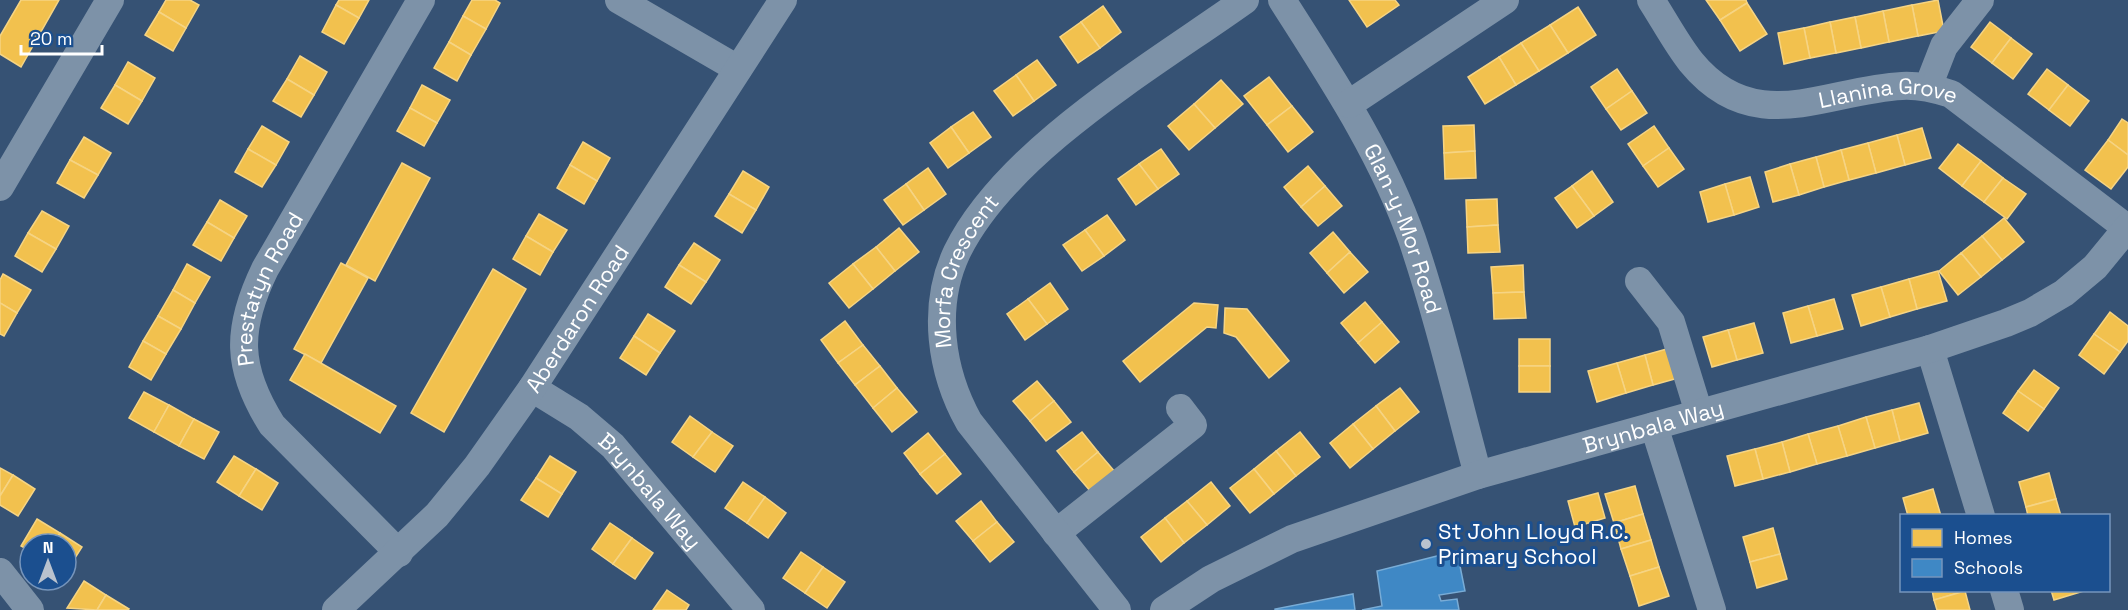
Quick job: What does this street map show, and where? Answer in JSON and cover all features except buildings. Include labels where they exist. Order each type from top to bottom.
[{"type":"street","points":[[0,187],[110,0]]},
{"type":"street","name":"Prestatyn Road","points":[[399,553],[272,425],[258,404],[250,383],[243,341],[245,320],[252,297],[265,269],[421,0]]},
{"type":"street","points":[[619,0],[738,69]]},
{"type":"street","name":"Aberdaron Road","points":[[336,610],[437,515],[477,466],[532,388],[783,0]]},
{"type":"street","name":"Morfa Crescent","points":[[1117,610],[969,422],[948,378],[943,344],[943,311],[947,281],[954,262],[975,224],[996,196],[1048,143],[1077,119],[1245,0]]},
{"type":"street","name":"Glan-y-Mor Road","points":[[1282,0],[1349,104],[1411,238],[1478,476]]},
{"type":"street","points":[[1349,104],[1505,0]]},
{"type":"street","name":"Llanina Grove","points":[[1651,0],[1691,62],[1710,80],[1732,94],[1755,103],[1785,106],[1814,103],[1877,89],[1903,86],[1928,87],[1951,94],[2128,228]]},
{"type":"street","points":[[1928,87],[1944,46],[1980,0]]},
{"type":"street","name":"Brynbala Way","points":[[1164,610],[1211,579],[1292,539],[1478,476],[1930,349],[2006,323],[2030,313],[2064,293],[2094,267],[2128,228]]},
{"type":"street","points":[[1640,281],[1671,322],[1699,413]]},
{"type":"street","points":[[1930,349],[1980,514]]},
{"type":"street","name":"Brynbala Way","points":[[532,388],[579,417],[614,446],[752,610]]},
{"type":"street","points":[[1056,533],[1193,425],[1180,408]]},
{"type":"street","points":[[1654,426],[1712,610]]},
{"type":"street","points":[[0,572],[30,610]]},
{"type":"street","points":[[2004,592],[2010,610]]},
{"type":"place","name":"St John Lloyd R.C. Primary School","points":[[1426,544]]}]
